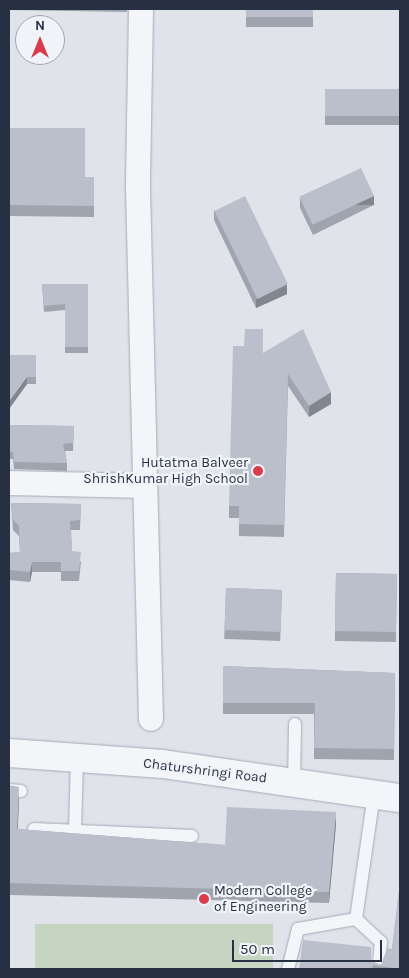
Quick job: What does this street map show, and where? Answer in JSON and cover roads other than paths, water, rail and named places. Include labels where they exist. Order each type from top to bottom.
[{"type":"street","points":[[142,9],[138,188],[151,719]]},
{"type":"street","points":[[9,483],[145,486]]},
{"type":"street","name":"Chaturshringi Road","points":[[9,753],[164,764],[387,796]]},
{"type":"lane","points":[[294,783],[295,724]]},
{"type":"lane","points":[[74,830],[77,758]]},
{"type":"lane","points":[[356,919],[387,796]]},
{"type":"lane","points":[[34,829],[192,836]]},
{"type":"lane","points":[[288,969],[298,929],[356,919]]},
{"type":"lane","points":[[356,919],[381,942],[378,969]]},
{"type":"place","name":"Hutatma Balveer ShrishKumar High School","points":[[258,471]]},
{"type":"place","name":"Modern College of Engineering","points":[[204,899]]}]
